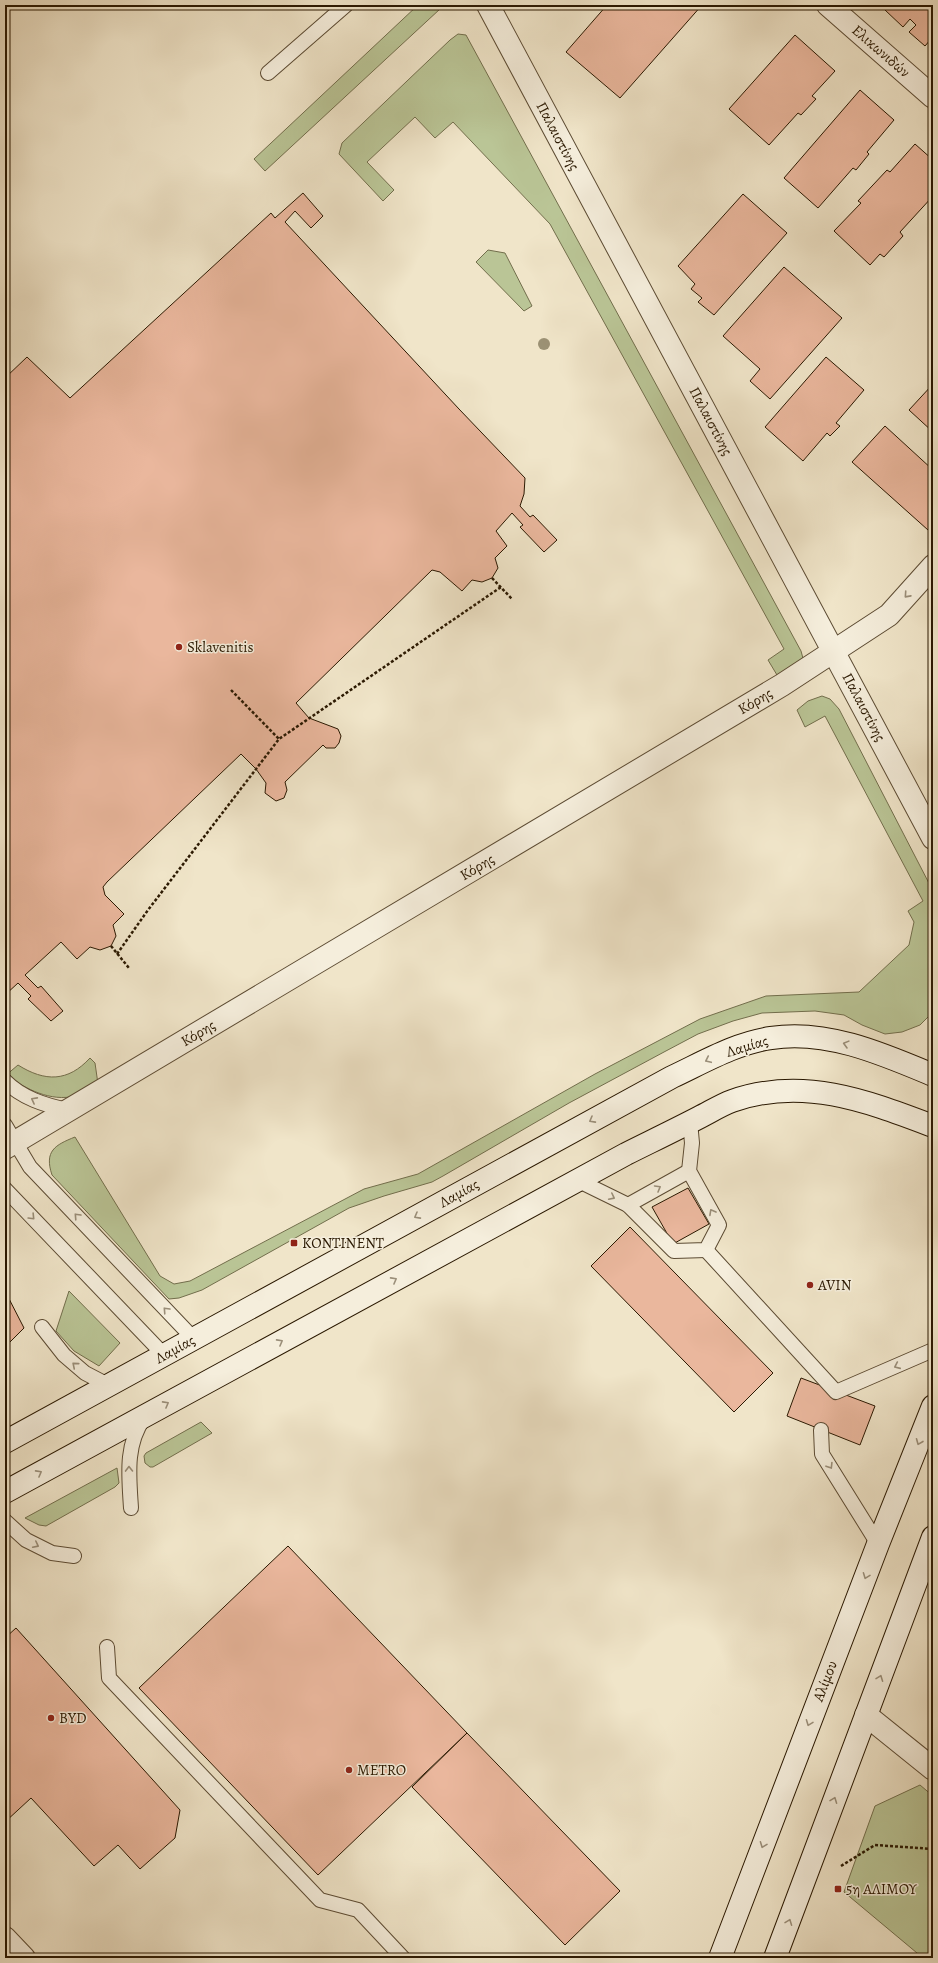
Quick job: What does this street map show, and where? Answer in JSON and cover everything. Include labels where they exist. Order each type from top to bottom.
[{"type":"main road","name":"Παλαιστίνης","points":[[488,5],[933,838]]},
{"type":"main road","name":"Ελικωνιδών","points":[[828,5],[933,97]]},
{"type":"main road","name":"Κόρης","points":[[9,1138],[68,1110],[693,738],[834,651],[889,615],[933,566]]},
{"type":"main road","name":"Λαμίας","points":[[5,1442],[672,1077],[730,1050],[771,1038],[796,1035],[821,1038],[931,1069]]},
{"type":"main road","points":[[5,1492],[577,1180],[731,1102],[751,1096],[794,1090],[815,1091],[840,1095],[933,1126]]},
{"type":"main road","points":[[900,1114],[933,1142]]},
{"type":"main road","name":"Αλίμου","points":[[720,1958],[878,1544],[933,1406]]},
{"type":"main road","points":[[775,1958],[933,1537]]},
{"type":"main road","points":[[866,1716],[933,1769]]},
{"type":"main road","points":[[5,1938],[24,1958]]},
{"type":"lane","points":[[268,73],[346,5]]},
{"type":"lane","points":[[5,1081],[11,1087],[38,1103],[68,1110]]},
{"type":"lane","points":[[690,1122],[692,1143],[689,1171],[719,1225],[706,1250]]},
{"type":"lane","points":[[9,1138],[30,1166],[193,1338]]},
{"type":"lane","points":[[628,1205],[689,1171]]},
{"type":"lane","points":[[577,1180],[628,1205],[674,1251],[706,1250],[836,1392],[933,1350]]},
{"type":"lane","points":[[5,1189],[164,1355]]},
{"type":"lane","points":[[42,1327],[64,1355],[85,1373],[108,1386]]},
{"type":"lane","points":[[131,1508],[130,1447],[136,1429],[147,1414]]},
{"type":"lane","points":[[821,1430],[822,1454],[878,1544]]},
{"type":"lane","points":[[5,1521],[26,1540],[52,1553],[74,1556]]},
{"type":"lane","points":[[107,1647],[109,1678],[320,1900],[358,1910],[403,1958]]},
{"type":"path","points":[[492,578],[512,599]]},
{"type":"path","points":[[117,954],[148,910],[279,739],[501,588]]},
{"type":"path","points":[[231,690],[279,739]]},
{"type":"path","points":[[111,946],[129,968]]},
{"type":"path","points":[[800,1891],[875,1845],[933,1849]]},
{"type":"green space","points":[[418,5],[441,5],[440,9],[265,171],[254,159]]},
{"type":"green space","points":[[458,34],[466,35],[801,651],[804,662],[791,677],[777,675],[768,660],[784,649],[550,224],[453,122],[435,138],[415,117],[367,162],[394,190],[383,201],[339,154],[342,143]]},
{"type":"green space","points":[[488,250],[505,253],[532,306],[524,311],[476,262]]},
{"type":"green space","points":[[822,696],[830,699],[839,709],[933,891],[933,1012],[920,1025],[902,1032],[885,1034],[862,1025],[844,1015],[815,1011],[762,1013],[733,1021],[698,1034],[664,1052],[569,1103],[432,1182],[349,1208],[202,1290],[179,1298],[169,1299],[52,1175],[49,1160],[53,1150],[62,1143],[75,1137],[160,1276],[174,1284],[190,1281],[364,1189],[418,1174],[595,1074],[700,1019],[766,996],[859,992],[909,945],[914,922],[908,911],[923,901],[825,716],[805,727],[797,710],[808,701]]},
{"type":"green space","points":[[90,1058],[95,1063],[98,1084],[76,1096],[48,1096],[30,1090],[5,1076],[18,1065],[28,1071],[47,1077],[56,1077],[73,1072]]},
{"type":"green space","points":[[69,1291],[120,1343],[99,1366],[74,1351],[56,1331]]},
{"type":"green space","points":[[201,1422],[212,1433],[153,1467],[150,1467],[145,1463],[144,1456],[146,1453]]},
{"type":"green space","points":[[117,1468],[119,1483],[115,1487],[46,1526],[39,1525],[25,1518]]},
{"type":"green space","points":[[920,1785],[933,1796],[933,1958],[923,1958],[844,1892],[875,1806]]},
{"type":"building","points":[[607,5],[702,5],[620,98],[566,52]]},
{"type":"building","points":[[889,5],[933,5],[933,40],[931,39],[925,46],[909,32],[916,25],[910,19],[903,27],[885,10]]},
{"type":"building","points":[[795,35],[835,71],[812,96],[816,99],[801,115],[798,113],[769,145],[729,109]]},
{"type":"building","points":[[860,90],[894,120],[867,152],[869,154],[856,170],[853,168],[818,208],[784,178]]},
{"type":"building","points":[[915,144],[933,160],[933,196],[900,232],[903,236],[884,257],[880,254],[870,265],[834,231],[861,203],[858,201],[887,170],[890,172]]},
{"type":"building","name":"Sklavenitis","points":[[303,193],[323,216],[311,228],[295,211],[285,222],[525,478],[524,494],[520,506],[530,517],[533,515],[557,540],[544,552],[520,527],[523,525],[512,513],[496,531],[507,546],[495,558],[498,568],[492,578],[482,582],[472,580],[462,591],[440,572],[432,570],[296,703],[309,718],[338,729],[341,736],[339,743],[335,748],[326,748],[323,745],[285,782],[287,790],[284,798],[276,801],[265,793],[266,783],[256,769],[241,754],[103,887],[105,895],[124,914],[113,925],[116,936],[111,946],[100,950],[90,947],[77,959],[61,942],[25,975],[38,988],[41,986],[63,1011],[51,1021],[28,999],[31,996],[18,983],[5,995],[5,378],[27,357],[70,398],[271,213],[275,218]]},
{"type":"building","points":[[743,194],[787,233],[714,315],[698,302],[702,298],[691,289],[695,284],[678,266]]},
{"type":"building","points":[[784,267],[842,318],[770,399],[750,381],[760,369],[723,336]]},
{"type":"building","points":[[826,357],[864,390],[836,423],[840,426],[830,436],[827,433],[803,461],[765,427]]},
{"type":"building","points":[[933,384],[933,432],[909,410]]},
{"type":"building","points":[[885,426],[933,470],[933,525],[928,530],[852,462]]},
{"type":"building","points":[[688,1188],[709,1224],[673,1244],[652,1207]]},
{"type":"building","points":[[630,1227],[773,1373],[734,1412],[591,1266]]},
{"type":"building","points":[[5,1291],[24,1328],[5,1347]]},
{"type":"building","points":[[801,1378],[875,1406],[860,1445],[787,1416]]},
{"type":"building","points":[[288,1546],[467,1733],[318,1875],[139,1688]]},
{"type":"building","name":"BYD","points":[[16,1628],[180,1810],[175,1838],[140,1869],[118,1845],[94,1866],[31,1798],[5,1822],[5,1638]]},
{"type":"building","points":[[467,1733],[620,1891],[565,1945],[412,1787]]},
{"type":"place","name":"Sklavenitis","points":[[179,647]]},
{"type":"place","name":"ΚΟΝΤΙΝΕΝΤ","points":[[294,1243]]},
{"type":"place","name":"AVIN","points":[[810,1285]]},
{"type":"place","name":"BYD","points":[[51,1718]]},
{"type":"place","name":"METRO","points":[[349,1770]]},
{"type":"place","name":"5η ΑΛΙΜΟΥ","points":[[838,1889]]}]
